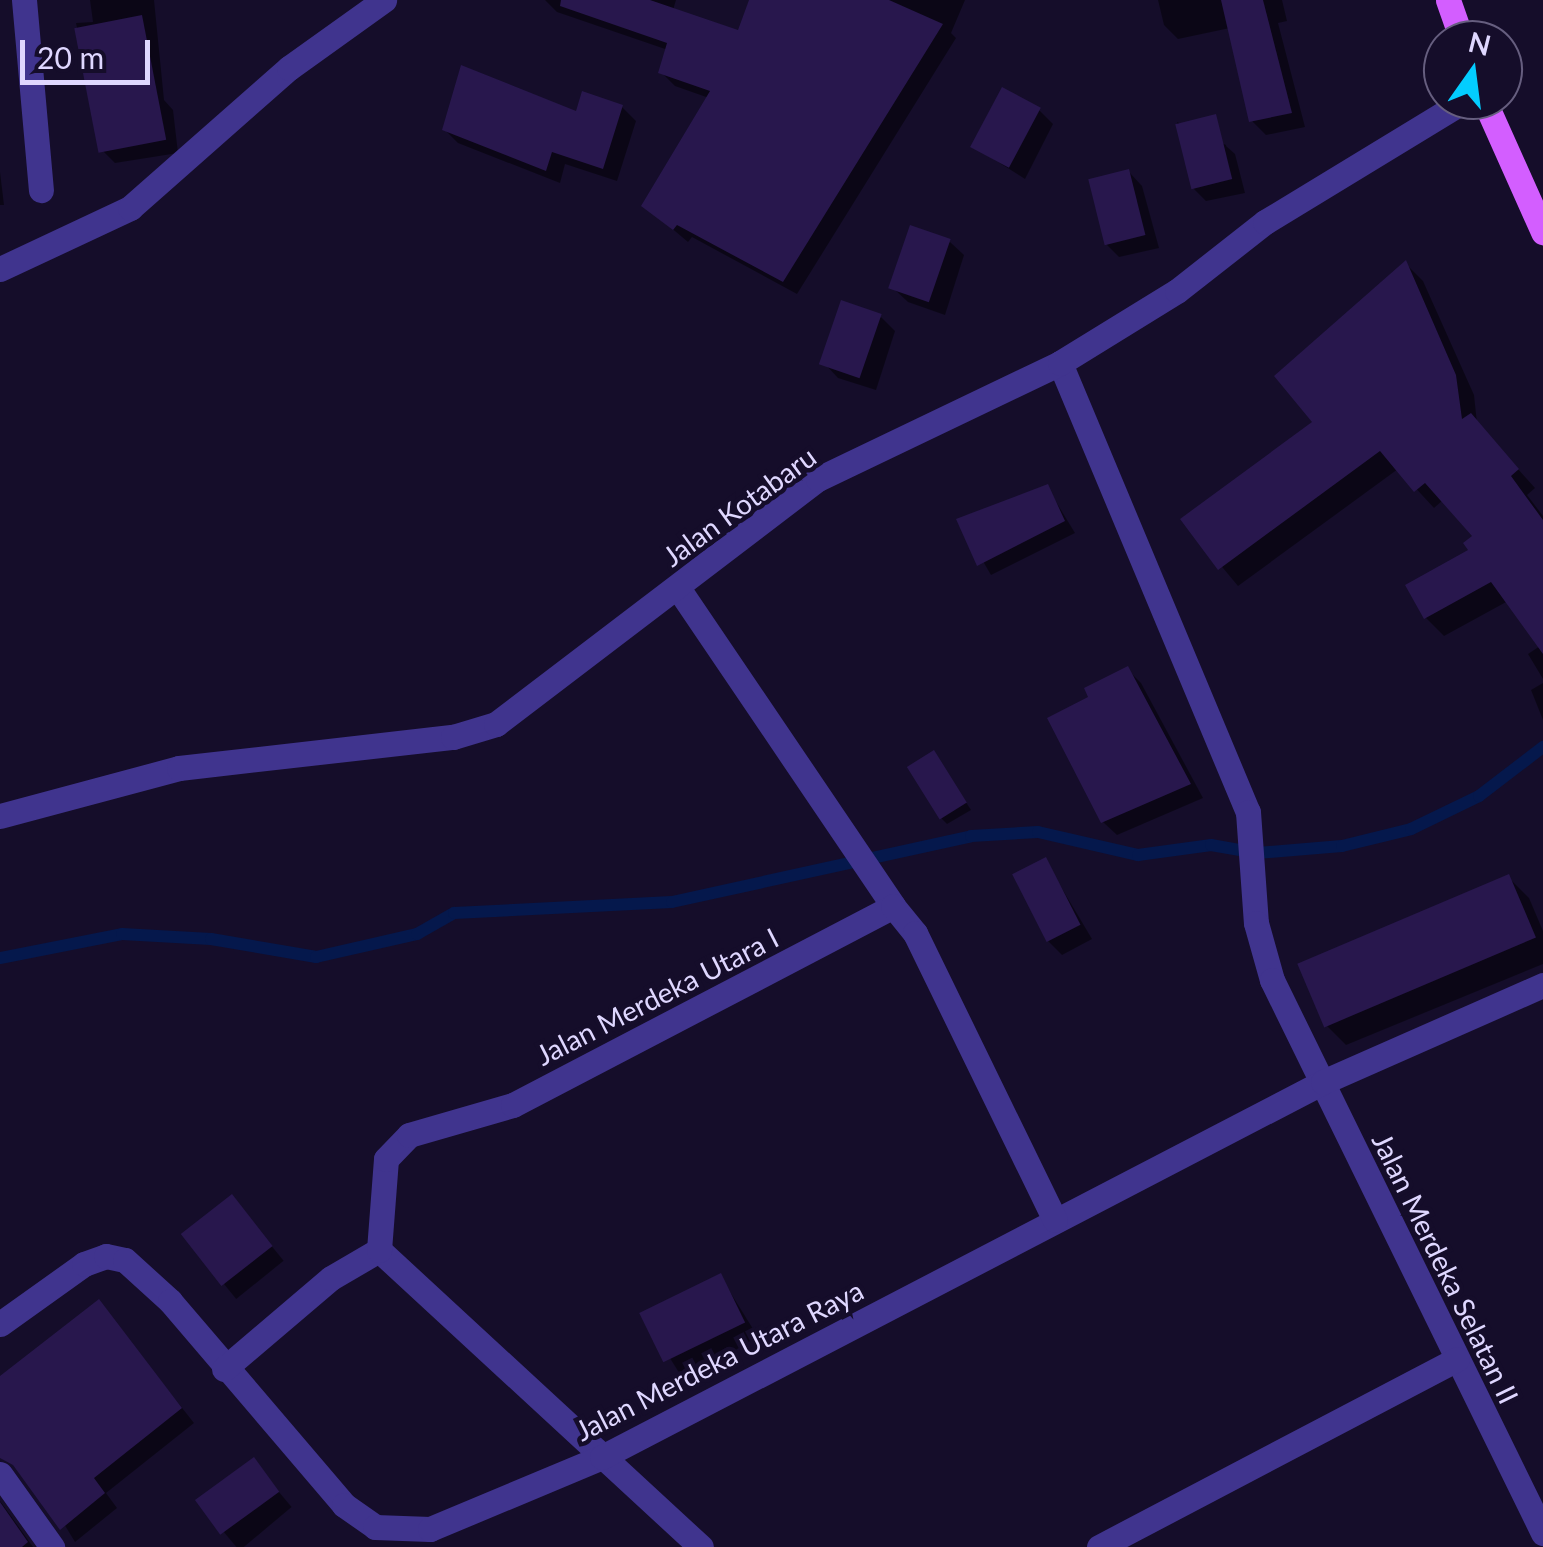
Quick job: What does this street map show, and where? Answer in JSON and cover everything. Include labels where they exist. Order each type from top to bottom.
[{"type":"main road","points":[[1493,120],[1543,232]]},
{"type":"street","points":[[24,0],[41,190]]},
{"type":"street","points":[[0,269],[130,208],[289,68],[384,0]]},
{"type":"street","name":"Jalan Kotabaru","points":[[0,816],[180,768],[453,737],[496,724],[818,479],[1060,363],[1177,290],[1265,222],[1433,120]]},
{"type":"street","name":"Jalan Merdeka Selatan II","points":[[1060,363],[1248,812],[1256,923],[1272,980],[1543,1533]]},
{"type":"street","points":[[678,588],[893,906],[916,933],[1055,1220]]},
{"type":"street","name":"Jalan Merdeka Utara I","points":[[379,1250],[386,1159],[408,1135],[513,1105],[893,906]]},
{"type":"street","name":"Jalan Merdeka Utara Raya","points":[[0,1324],[106,1256],[124,1260],[170,1302],[344,1505],[375,1528],[430,1530],[602,1457],[1323,1082],[1543,984]]},
{"type":"street","points":[[224,1368],[331,1278],[379,1250],[701,1547]]},
{"type":"street","points":[[1099,1547],[1457,1359]]},
{"type":"street","points":[[0,1474],[52,1547]]},
{"type":"building","points":[[561,0],[650,0],[738,30],[749,0],[889,0],[943,24],[783,282],[677,225],[673,230],[641,206],[710,91],[658,73],[667,43],[560,6]]},
{"type":"building","points":[[1221,0],[1263,0],[1292,113],[1249,122]]},
{"type":"building","points":[[142,15],[166,140],[99,153],[74,28]]},
{"type":"building","points":[[461,65],[576,111],[582,91],[623,105],[603,169],[552,152],[546,171],[442,130]]},
{"type":"building","points":[[1002,87],[1041,108],[1009,168],[970,147]]},
{"type":"building","points":[[1216,114],[1232,179],[1191,189],[1175,124]]},
{"type":"building","points":[[1129,169],[1145,235],[1105,245],[1088,179]]},
{"type":"building","points":[[910,225],[951,239],[929,302],[888,288]]},
{"type":"building","points":[[1406,260],[1456,375],[1462,419],[1471,413],[1519,469],[1511,476],[1543,520],[1543,654],[1491,582],[1424,619],[1405,585],[1468,550],[1463,543],[1472,536],[1425,483],[1414,492],[1380,451],[1218,570],[1180,519],[1312,422],[1274,376]]},
{"type":"building","points":[[841,300],[882,314],[860,378],[819,364]]},
{"type":"building","points":[[1048,484],[1065,521],[977,566],[956,519]]},
{"type":"building","points":[[1128,666],[1191,784],[1101,823],[1047,718],[1088,697],[1084,688]]},
{"type":"building","points":[[934,750],[967,803],[940,820],[907,767]]},
{"type":"building","points":[[1046,857],[1081,925],[1047,942],[1012,874]]},
{"type":"building","points":[[1509,874],[1536,938],[1324,1027],[1297,964]]},
{"type":"building","points":[[232,1194],[273,1246],[221,1286],[181,1234]]},
{"type":"building","points":[[721,1273],[745,1322],[663,1362],[639,1313]]},
{"type":"building","points":[[99,1299],[182,1408],[94,1478],[105,1493],[60,1530],[13,1465],[0,1458],[0,1376]]},
{"type":"building","points":[[254,1457],[279,1492],[220,1535],[195,1500]]},
{"type":"building","points":[[0,1502],[28,1542],[22,1547],[0,1547]]},
{"type":"waterway","points":[[0,958],[122,934],[211,939],[316,957],[417,934],[454,913],[672,902],[971,836],[1038,832],[1138,855],[1211,845],[1257,853],[1342,846],[1411,829],[1479,796],[1543,747]]}]
